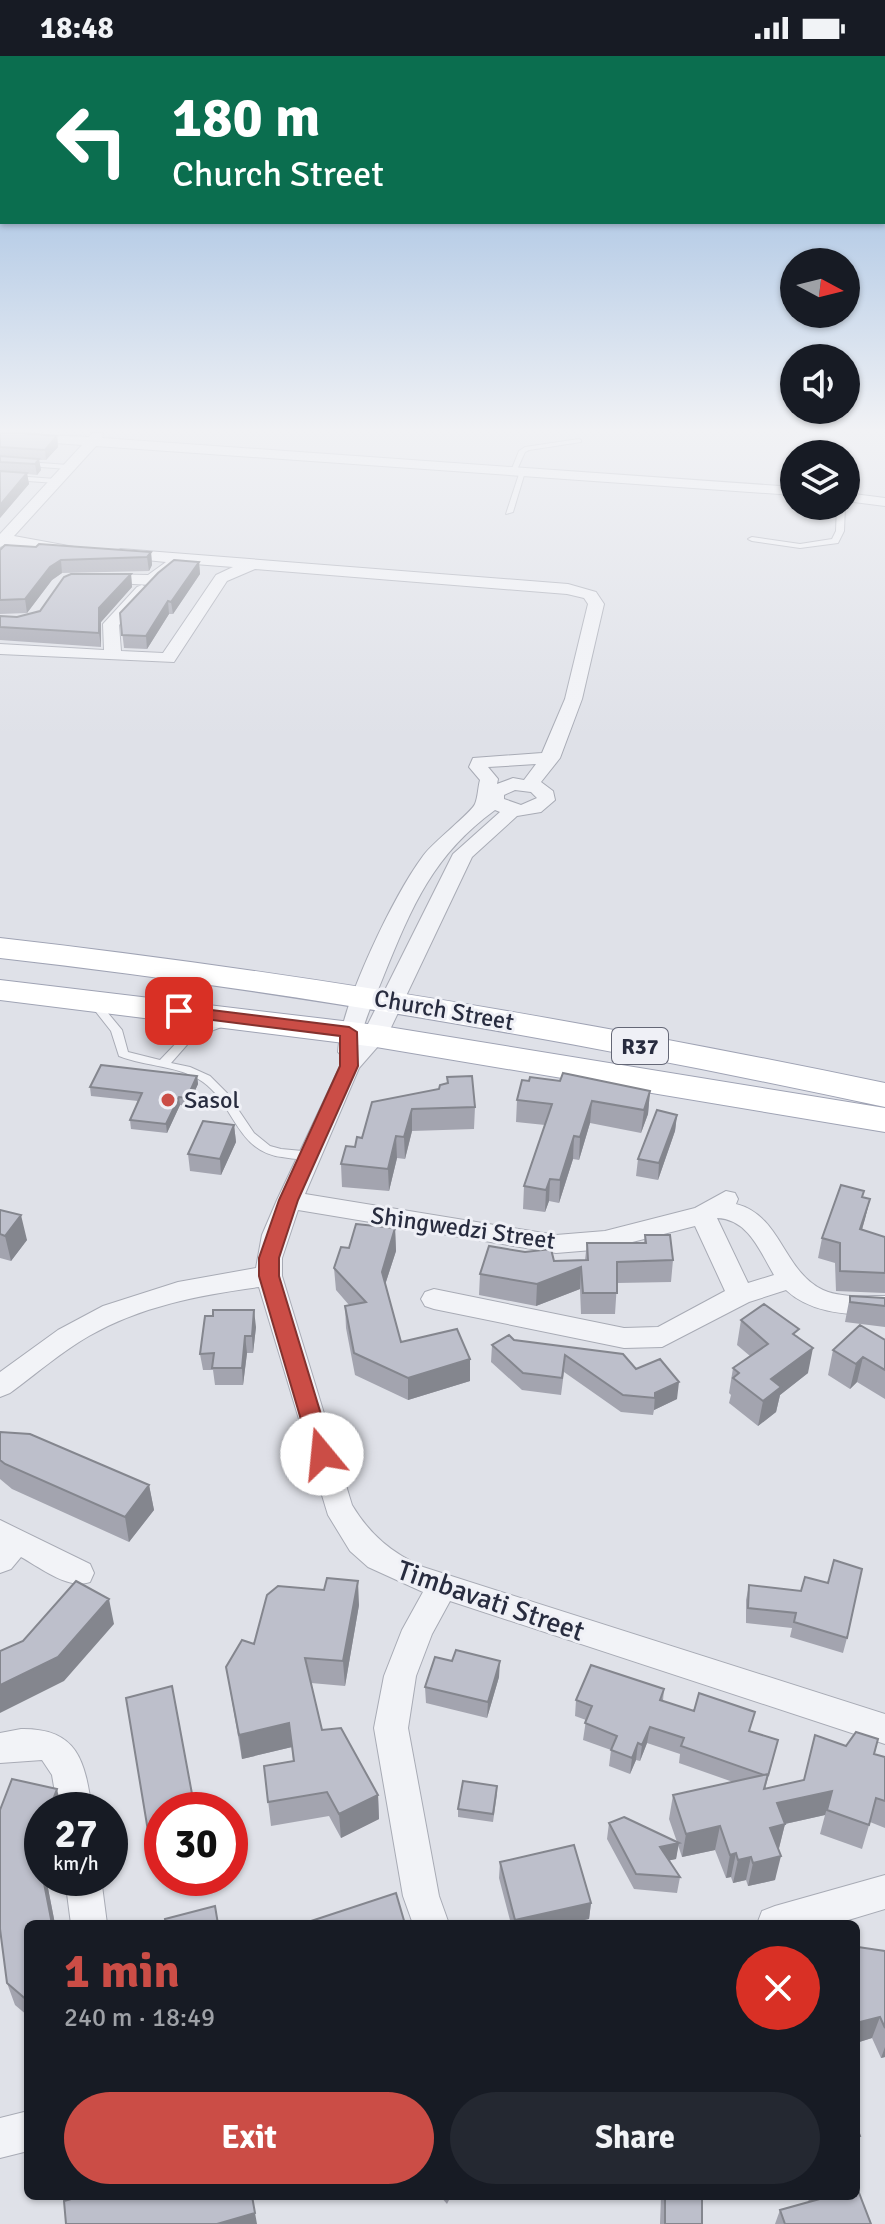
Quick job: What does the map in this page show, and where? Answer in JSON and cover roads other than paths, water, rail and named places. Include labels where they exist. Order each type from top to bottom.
[{"type":"main road","name":"Church Street","points":[[0,948],[88,957],[380,998],[885,1095]]},
{"type":"main road","name":"Church Street","points":[[0,990],[236,1019],[358,1045],[885,1120]]},
{"type":"street","points":[[2,539],[26,545],[79,550]]},
{"type":"street","points":[[108,553],[568,589],[590,595],[596,604],[593,626],[563,733],[551,758],[530,785]]},
{"type":"street","points":[[113,656],[111,624],[152,580],[180,558]]},
{"type":"street","points":[[0,649],[168,658],[221,578],[253,564]]},
{"type":"street","points":[[82,578],[152,580]]},
{"type":"street","points":[[497,806],[489,779],[478,767],[479,762],[551,758]]},
{"type":"street","points":[[380,998],[393,925],[430,857],[497,806],[530,810],[543,804],[546,795],[543,791],[530,785],[513,784],[495,792],[497,806],[463,854],[380,998]]},
{"type":"street","points":[[393,925],[414,911],[426,892],[449,883]]},
{"type":"street","name":"Timbavati Street","points":[[380,998],[289,1200],[269,1258],[269,1276],[338,1507],[350,1530],[368,1551],[386,1565],[442,1587],[885,1729]]},
{"type":"street","name":"Shingwedzi Street","points":[[289,1200],[556,1244],[605,1240],[716,1208]]},
{"type":"street","points":[[740,1295],[716,1208],[737,1210],[749,1216],[765,1236],[790,1279],[812,1296],[850,1304],[885,1306]]},
{"type":"street","points":[[0,1386],[87,1324],[123,1307],[182,1291],[269,1276]]},
{"type":"street","points":[[434,1299],[624,1338],[662,1337],[740,1295],[790,1279]]},
{"type":"street","points":[[6,1544],[79,1573]]},
{"type":"street","points":[[430,1920],[418,1882],[393,1749],[392,1720],[400,1676],[418,1630],[442,1587]]},
{"type":"street","points":[[0,1748],[35,1744],[56,1749],[65,1758],[71,1773],[73,1792]]},
{"type":"street","points":[[789,1920],[885,1892]]},
{"type":"street","points":[[85,1896],[88,1920]]},
{"type":"street","points":[[0,2138],[24,2132]]},
{"type":"lane","points":[[752,539],[800,546],[835,541],[838,534]]},
{"type":"lane","points":[[92,1000],[116,1030],[123,1054],[207,1080],[238,1114],[250,1136],[263,1148],[309,1155]]},
{"type":"lane","points":[[163,1064],[189,1036],[236,1019]]},
{"type":"place","name":"Sasol","points":[[168,1100]]}]
